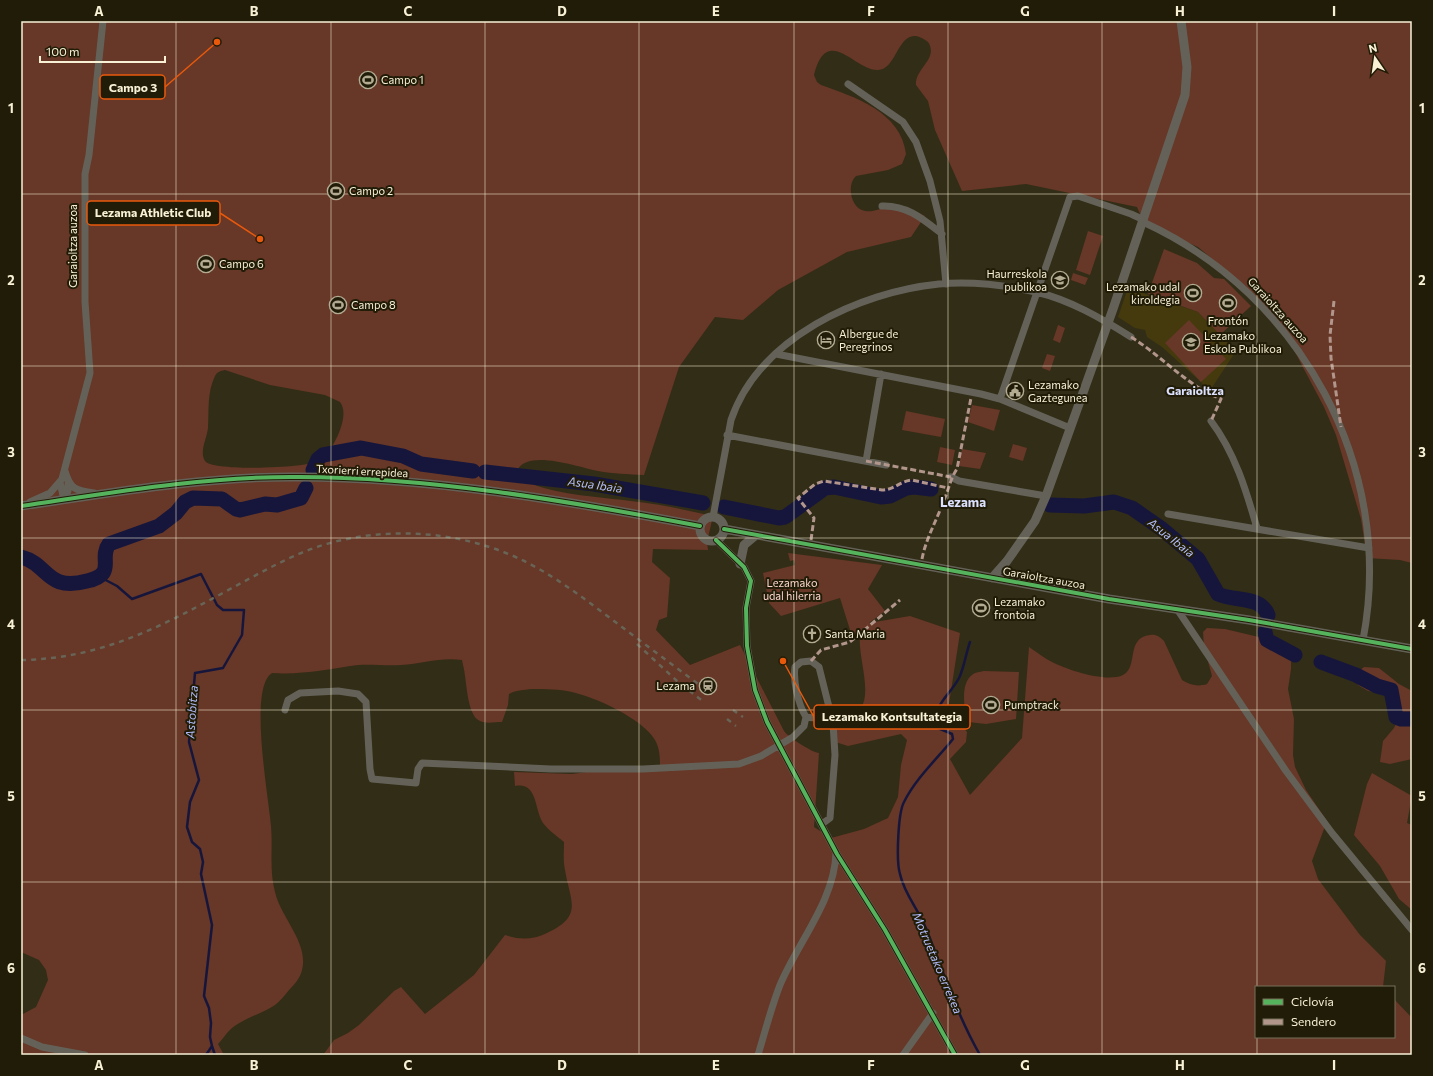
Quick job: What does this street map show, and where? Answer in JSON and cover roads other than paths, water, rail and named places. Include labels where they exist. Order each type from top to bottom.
[{"type":"street","name":"Garaioltza auzoa","points":[[60,482],[90,373],[85,302],[85,174],[89,155],[103,21]]},
{"type":"street","name":"Garaioltza auzoa","points":[[992,578],[1007,561],[1035,521],[1046,496],[1143,221],[1185,95],[1187,67],[1181,21]]},
{"type":"street","points":[[848,84],[903,122],[910,131],[930,181],[942,234],[946,284]]},
{"type":"street","name":"Garaioltza auzoa","points":[[724,529],[992,578],[1363,640],[1369,596],[1369,548],[1363,501],[1349,450],[1336,416],[1322,387],[1302,355],[1278,325],[1237,282],[1204,255],[1131,214],[1078,196],[1070,197],[1000,399]]},
{"type":"street","points":[[882,206],[896,205],[912,212],[942,234]]},
{"type":"street","points":[[713,517],[734,410],[747,387],[776,354],[790,342],[806,330],[832,315],[856,304],[884,294],[913,288],[946,284],[974,283],[1011,287],[1037,292],[1071,304],[1108,322],[1131,337]]},
{"type":"street","points":[[790,342],[796,358]]},
{"type":"street","points":[[776,354],[1000,399],[1070,428]]},
{"type":"street","points":[[866,461],[881,374]]},
{"type":"street","points":[[1211,421],[1224,438],[1233,458],[1250,503],[1257,528]]},
{"type":"street","points":[[728,435],[886,465]]},
{"type":"street","points":[[64,500],[68,491],[65,468]]},
{"type":"street","points":[[951,477],[959,481],[1046,496]]},
{"type":"street","name":"Txorierri errepidea","points":[[21,506],[166,485],[240,478],[340,478],[405,482],[478,490],[700,526]]},
{"type":"street","points":[[60,482],[64,500]]},
{"type":"street","points":[[21,506],[50,493],[60,482]]},
{"type":"street","points":[[68,483],[81,491],[107,494]]},
{"type":"street","points":[[1168,514],[1369,548]]},
{"type":"street","points":[[716,540],[723,534],[724,529],[721,521],[713,517],[705,519],[700,526],[702,536],[706,539],[716,540],[748,573],[751,581],[746,608],[746,628],[749,663],[761,707],[779,745],[836,851],[885,930],[933,1013],[955,1055]]},
{"type":"street","points":[[740,564],[744,545],[756,535]]},
{"type":"street","points":[[1177,609],[1286,771],[1332,832],[1412,930]]},
{"type":"street","points":[[1363,640],[1412,649]]},
{"type":"street","points":[[285,710],[288,700],[300,693],[338,691],[358,694],[366,702],[372,779],[407,784],[416,783],[418,769],[422,763],[551,769],[651,769],[739,764],[761,756],[793,737],[804,726],[806,717],[801,709],[794,673],[795,667],[801,662],[811,661],[819,667],[833,723],[835,755],[830,818],[822,824]]},
{"type":"street","points":[[806,717],[815,718],[823,715],[829,708]]},
{"type":"street","points":[[758,1055],[780,985],[829,887],[836,862],[836,851]]},
{"type":"street","points":[[903,1055],[933,1013]]},
{"type":"street","points":[[21,1038],[42,1047],[85,1055]]},
{"type":"waterway","name":"Asua Ibaia","points":[[313,470],[318,459],[323,455],[361,448],[403,456],[421,464],[473,471]]},
{"type":"waterway","name":"Asua Ibaia","points":[[485,472],[594,484],[703,503]]},
{"type":"waterway","name":"Asua Ibaia","points":[[724,507],[779,518],[785,517],[825,488],[834,487],[881,497],[890,496],[906,488],[914,487],[931,489]]},
{"type":"waterway","name":"Asua Ibaia","points":[[21,557],[30,560],[49,576],[63,583],[89,581],[101,575],[105,570],[105,556],[109,544],[159,526],[176,513],[185,502],[193,498],[222,499],[236,509],[240,510],[265,504],[277,505],[301,498],[306,488]]},
{"type":"waterway","name":"Asua Ibaia","points":[[1050,505],[1084,506],[1114,502],[1132,508],[1162,529],[1198,559],[1218,594],[1259,604],[1268,615]]},
{"type":"waterway","name":"Astobitza","points":[[98,576],[117,586],[132,599],[201,574],[217,605],[223,610],[244,610],[242,635],[223,668],[195,673],[189,742],[199,780],[190,802],[187,827],[192,842],[200,849],[203,862],[201,874],[212,925],[204,996],[209,1008],[211,1023],[210,1037],[212,1046],[206,1055]]},
{"type":"waterway","name":"Asua Ibaia","points":[[1265,632],[1267,640],[1295,655]]},
{"type":"waterway","name":"Motruetako errekea","points":[[970,642],[959,678],[942,702],[937,713],[936,720],[938,728],[952,734],[953,739],[914,785],[904,802],[900,816],[898,859],[904,888],[922,919],[957,1007],[971,1039],[980,1055]]},
{"type":"waterway","name":"Asua Ibaia","points":[[1321,662],[1356,675],[1377,686],[1391,690],[1396,717],[1401,719],[1412,719]]},
{"type":"waterway","name":"Astobitza","points":[[212,1046],[215,1055]]},
{"type":"railway","points":[[21,660],[79,654],[131,638],[182,615],[288,559],[323,545],[374,535],[401,533],[427,534],[479,544],[504,552],[539,569],[583,598],[712,694]]},
{"type":"railway","points":[[637,644],[677,681],[705,703]]},
{"type":"railway","points":[[733,710],[743,717]]},
{"type":"railway","points":[[727,719],[736,726]]},
{"type":"place","name":"Campo 3","points":[[217,42]]},
{"type":"place","name":"Campo 1","points":[[368,80]]},
{"type":"place","name":"Campo 2","points":[[336,191]]},
{"type":"place","name":"Lezama Athletic Club","points":[[260,239]]},
{"type":"place","name":"Campo 6","points":[[206,264]]},
{"type":"place","name":"Haurreskola publikoa","points":[[1060,280]]},
{"type":"place","name":"Lezamako udal kiroldegia","points":[[1193,293]]},
{"type":"place","name":"Frontón","points":[[1228,303]]},
{"type":"place","name":"Campo 8","points":[[338,305]]},
{"type":"place","name":"Albergue de Peregrinos","points":[[826,340]]},
{"type":"place","name":"Lezamako Eskola Publikoa","points":[[1191,342]]},
{"type":"place","name":"Lezamako Gaztegunea","points":[[1015,391]]},
{"type":"place","name":"Lezamako frontoia","points":[[981,608]]},
{"type":"place","name":"Santa Maria","points":[[812,634]]},
{"type":"place","name":"Lezamako Kontsultategia","points":[[783,661]]},
{"type":"place","name":"Lezama","points":[[708,686]]},
{"type":"place","name":"Pumptrack","points":[[991,705]]},
{"type":"district","name":"Garaioltza","points":[[1195,391]]},
{"type":"district","name":"Lezama","points":[[963,502]]},
{"type":"park label","name":"Lezamako udal hilerria","points":[[792,589]]}]
